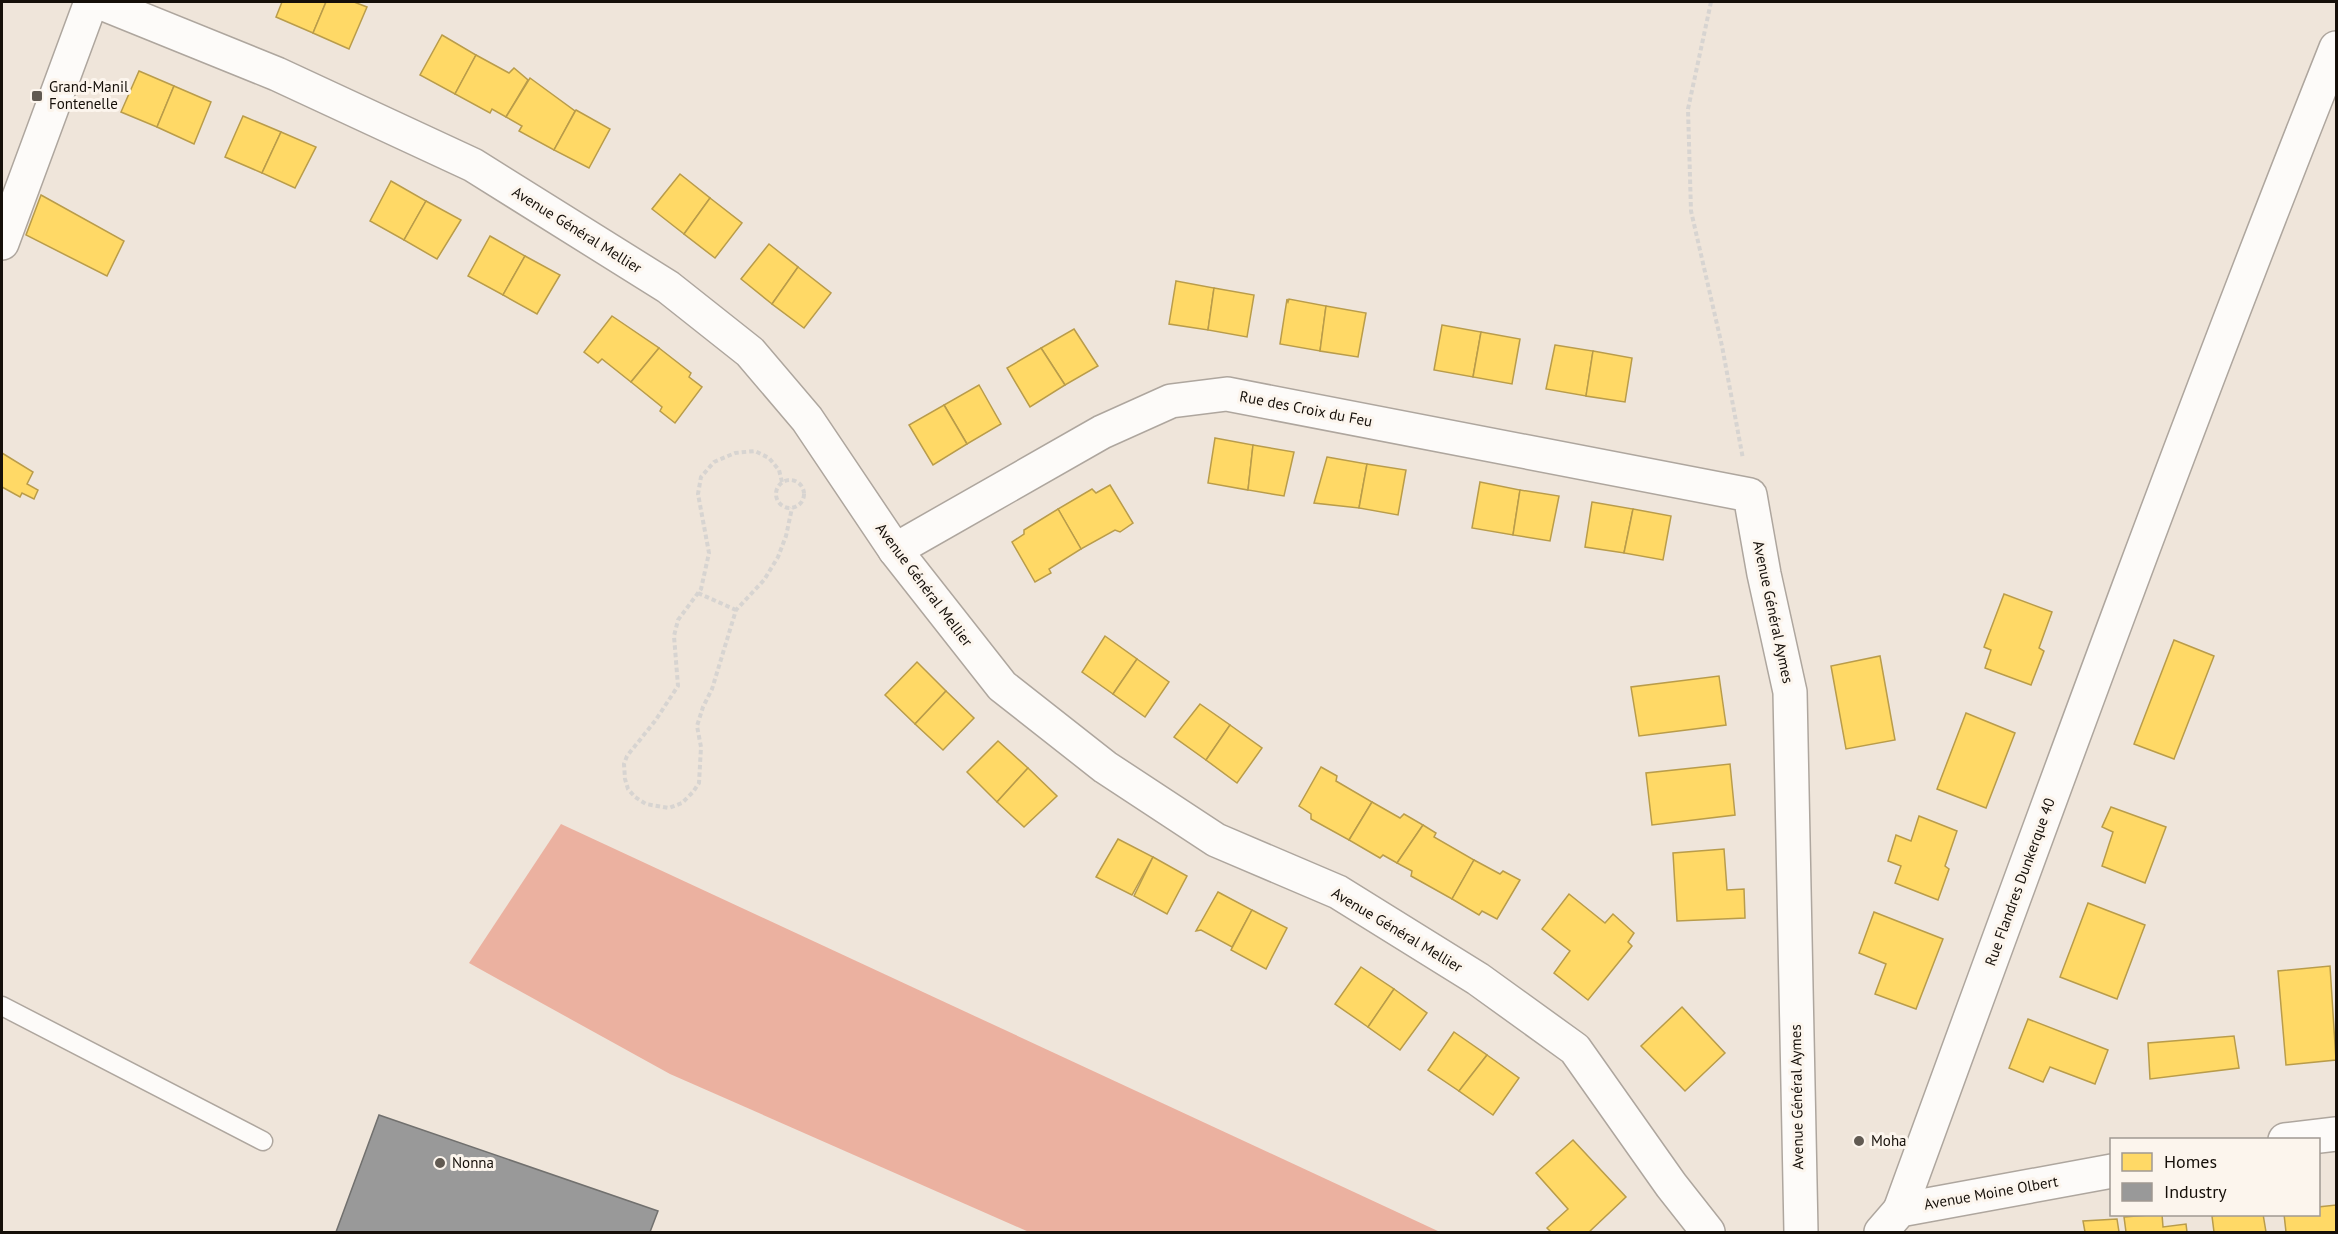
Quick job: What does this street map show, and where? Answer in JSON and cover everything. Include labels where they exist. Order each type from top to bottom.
[{"type":"street","points":[[2,243],[91,2]]},
{"type":"street","name":"Avenue Général Mellier","points":[[99,2],[277,74],[473,165],[668,287],[750,352],[807,419],[895,550],[1002,686],[1105,767],[1216,840],[1338,892],[1478,980],[1575,1049],[1671,1185],[1708,1233]]},
{"type":"street","name":"Rue Flandres Dunkerque 40","points":[[1890,1221],[2255,250],[2337,48]]},
{"type":"street","name":"Rue des Croix du Feu","points":[[895,550],[1102,432],[1171,401],[1227,394],[1750,495]]},
{"type":"street","name":"Avenue Général Aymes","points":[[1750,495],[1764,574],[1790,692],[1798,1187],[1801,1233]]},
{"type":"street","points":[[2302,1138],[2337,1134]]},
{"type":"street","name":"Avenue Moine Olbert","points":[[1890,1221],[2110,1171]]},
{"type":"lane","points":[[2,1006],[264,1141]]},
{"type":"path","points":[[1711,2],[1688,109],[1691,211],[1722,345],[1750,495]]},
{"type":"path","points":[[782,482],[779,470],[770,458],[755,451],[735,453],[714,462],[701,477],[698,494],[709,553],[701,589],[678,620],[674,636],[678,686],[655,722],[627,756],[624,764],[628,789],[646,804],[669,808],[682,803],[699,783],[701,747],[698,726],[723,657],[736,610],[764,580],[778,558],[792,508],[801,502],[803,491],[798,482],[788,480],[782,482],[776,491],[778,502],[782,506],[792,508]]},
{"type":"path","points":[[698,593],[736,610]]},
{"type":"shaded area","points":[[561,824],[1440,1232],[1029,1232],[670,1074],[469,963]]},
{"type":"building: Homes","points":[[282,2],[326,2],[313,33],[276,17]]},
{"type":"building: Homes","points":[[326,2],[354,2],[367,7],[349,49],[313,33]]},
{"type":"building: Homes","points":[[442,35],[476,55],[455,94],[420,75]]},
{"type":"building: Homes","points":[[476,55],[509,73],[514,68],[528,80],[506,117],[492,109],[490,113],[455,94]]},
{"type":"building: Homes","points":[[139,71],[174,86],[157,127],[121,112]]},
{"type":"building: Homes","points":[[530,78],[575,111],[554,150],[519,131],[522,126],[506,117]]},
{"type":"building: Homes","points":[[174,86],[211,102],[194,144],[157,127]]},
{"type":"building: Homes","points":[[576,110],[610,129],[589,168],[554,150]]},
{"type":"building: Homes","points":[[243,116],[281,132],[262,173],[225,157]]},
{"type":"building: Homes","points":[[281,132],[316,147],[295,188],[262,173]]},
{"type":"building: Homes","points":[[680,174],[710,198],[684,234],[652,209]]},
{"type":"building: Homes","points":[[391,181],[426,201],[404,240],[370,221]]},
{"type":"building: Homes","points":[[41,195],[124,241],[107,276],[26,235]]},
{"type":"building: Homes","points":[[710,198],[742,223],[715,258],[684,234]]},
{"type":"building: Homes","points":[[426,201],[461,220],[437,259],[404,240]]},
{"type":"building: Homes","points":[[490,236],[525,256],[503,295],[468,276]]},
{"type":"building: Homes","points":[[769,244],[798,267],[772,304],[741,279]]},
{"type":"building: Homes","points":[[525,256],[560,275],[537,314],[503,295]]},
{"type":"building: Homes","points":[[798,267],[831,293],[804,328],[772,304]]},
{"type":"building: Homes","points":[[1176,281],[1214,288],[1208,330],[1169,324]]},
{"type":"building: Homes","points":[[1214,288],[1254,295],[1247,337],[1208,330]]},
{"type":"building: Homes","points":[[1287,299],[1288,302],[1289,299],[1326,306],[1320,351],[1280,344]]},
{"type":"building: Homes","points":[[1326,306],[1366,313],[1358,357],[1320,351]]},
{"type":"building: Homes","points":[[612,316],[659,348],[631,382],[602,359],[598,363],[584,352]]},
{"type":"building: Homes","points":[[1442,325],[1481,332],[1473,377],[1434,370]]},
{"type":"building: Homes","points":[[1074,329],[1098,366],[1065,385],[1041,348]]},
{"type":"building: Homes","points":[[1481,332],[1520,339],[1512,384],[1473,377]]},
{"type":"building: Homes","points":[[1555,345],[1593,351],[1586,396],[1546,389]]},
{"type":"building: Homes","points":[[659,348],[691,373],[689,377],[702,387],[675,423],[660,411],[662,407],[631,382]]},
{"type":"building: Homes","points":[[1041,348],[1065,385],[1030,407],[1007,368]]},
{"type":"building: Homes","points":[[1593,351],[1632,358],[1625,402],[1586,396]]},
{"type":"building: Homes","points":[[979,385],[1001,424],[967,444],[944,405]]},
{"type":"building: Homes","points":[[944,405],[967,444],[933,465],[909,425]]},
{"type":"building: Homes","points":[[1215,438],[1253,445],[1248,490],[1208,483]]},
{"type":"building: Homes","points":[[1253,445],[1294,452],[1284,496],[1248,490]]},
{"type":"building: Homes","points":[[2,453],[33,472],[27,484],[38,490],[34,499],[22,493],[20,497],[2,487]]},
{"type":"building: Homes","points":[[1327,457],[1367,464],[1359,508],[1314,503]]},
{"type":"building: Homes","points":[[1367,464],[1406,470],[1398,515],[1359,508]]},
{"type":"building: Homes","points":[[1480,482],[1520,490],[1513,535],[1472,528]]},
{"type":"building: Homes","points":[[1110,485],[1133,523],[1120,532],[1115,530],[1081,549],[1058,509],[1092,489],[1096,493]]},
{"type":"building: Homes","points":[[1520,490],[1559,496],[1550,541],[1513,535]]},
{"type":"building: Homes","points":[[1592,502],[1633,509],[1624,553],[1585,547]]},
{"type":"building: Homes","points":[[1058,509],[1081,549],[1049,569],[1051,573],[1035,582],[1012,542],[1024,534],[1024,530]]},
{"type":"building: Homes","points":[[1633,509],[1671,516],[1663,560],[1624,553]]},
{"type":"building: Homes","points":[[2004,594],[2052,612],[2039,648],[2044,651],[2031,685],[1985,668],[1991,650],[1984,647]]},
{"type":"building: Homes","points":[[1105,636],[1137,659],[1113,694],[1082,672]]},
{"type":"building: Homes","points":[[2174,640],[2214,656],[2174,759],[2134,744]]},
{"type":"building: Homes","points":[[1880,656],[1895,740],[1846,749],[1831,666]]},
{"type":"building: Homes","points":[[1137,659],[1169,682],[1145,717],[1113,694]]},
{"type":"building: Homes","points":[[917,662],[946,691],[915,724],[885,695]]},
{"type":"building: Homes","points":[[1719,676],[1726,725],[1639,736],[1631,687]]},
{"type":"building: Homes","points":[[946,691],[974,718],[943,750],[915,724]]},
{"type":"building: Homes","points":[[1200,704],[1230,725],[1206,760],[1174,737]]},
{"type":"building: Homes","points":[[1966,713],[2015,733],[1986,808],[1937,789]]},
{"type":"building: Homes","points":[[1230,725],[1262,748],[1237,783],[1206,760]]},
{"type":"building: Homes","points":[[998,741],[1028,768],[997,802],[967,772]]},
{"type":"building: Homes","points":[[1730,764],[1735,815],[1652,825],[1646,773]]},
{"type":"building: Homes","points":[[1321,767],[1337,776],[1336,781],[1372,802],[1349,840],[1311,819],[1311,814],[1299,806]]},
{"type":"building: Homes","points":[[1028,768],[1057,796],[1024,827],[997,802]]},
{"type":"building: Homes","points":[[1372,802],[1400,818],[1404,814],[1423,825],[1397,863],[1383,855],[1380,858],[1349,840]]},
{"type":"building: Homes","points":[[2111,807],[2166,827],[2145,883],[2102,866],[2113,832],[2102,827]]},
{"type":"building: Homes","points":[[1919,816],[1957,831],[1945,866],[1949,869],[1938,900],[1895,883],[1901,866],[1888,861],[1896,835],[1911,841]]},
{"type":"building: Homes","points":[[1423,825],[1436,833],[1434,837],[1474,860],[1452,899],[1411,876],[1412,871],[1397,863]]},
{"type":"building: Homes","points":[[1118,839],[1153,857],[1132,895],[1096,877]]},
{"type":"building: Homes","points":[[1724,849],[1727,890],[1744,889],[1745,918],[1677,921],[1673,853]]},
{"type":"building: Homes","points":[[1153,857],[1187,876],[1167,914],[1134,896]]},
{"type":"building: Homes","points":[[1474,860],[1500,874],[1503,871],[1520,880],[1497,919],[1482,911],[1479,915],[1452,899]]},
{"type":"building: Homes","points":[[1218,892],[1252,910],[1232,947],[1201,930],[1196,931]]},
{"type":"building: Homes","points":[[1569,894],[1605,923],[1613,914],[1634,933],[1628,942],[1632,946],[1588,1000],[1554,973],[1570,951],[1542,929]]},
{"type":"building: Homes","points":[[2088,903],[2145,925],[2117,999],[2060,977]]},
{"type":"building: Homes","points":[[1252,910],[1287,928],[1266,969],[1231,950]]},
{"type":"building: Homes","points":[[1874,912],[1943,939],[1916,1009],[1875,994],[1886,964],[1859,953]]},
{"type":"building: Homes","points":[[2330,966],[2336,1060],[2286,1065],[2278,971]]},
{"type":"building: Homes","points":[[1361,967],[1394,989],[1368,1027],[1335,1004]]},
{"type":"building: Homes","points":[[1394,989],[1427,1013],[1400,1050],[1368,1027]]},
{"type":"building: Homes","points":[[1682,1007],[1725,1053],[1685,1091],[1641,1046]]},
{"type":"building: Homes","points":[[2028,1019],[2108,1050],[2095,1084],[2050,1067],[2043,1082],[2009,1068]]},
{"type":"building: Homes","points":[[1454,1032],[1487,1055],[1459,1091],[1428,1070]]},
{"type":"building: Homes","points":[[2234,1036],[2239,1068],[2150,1079],[2148,1043]]},
{"type":"building: Homes","points":[[1487,1055],[1519,1078],[1493,1115],[1459,1091]]},
{"type":"building: Homes","points":[[1573,1140],[1626,1197],[1589,1232],[1551,1232],[1547,1228],[1568,1209],[1536,1173]]},
{"type":"building: Homes","points":[[2336,1205],[2336,1232],[2286,1232],[2284,1216],[2320,1216],[2320,1207]]},
{"type":"building: Homes","points":[[2162,1216],[2163,1227],[2186,1224],[2187,1232],[2126,1232],[2124,1217]]},
{"type":"building: Homes","points":[[2212,1216],[2263,1216],[2266,1232],[2214,1232]]},
{"type":"building: Homes","points":[[2117,1219],[2119,1232],[2085,1232],[2083,1221]]},
{"type":"building: Industry","name":"Nonna","points":[[379,1115],[658,1211],[650,1232],[336,1232]]},
{"type":"place","name":"Grand-Manil Fontenelle","points":[[37,96]]},
{"type":"place","name":"Moha","points":[[1859,1141]]},
{"type":"place","name":"Nonna","points":[[440,1163]]}]
